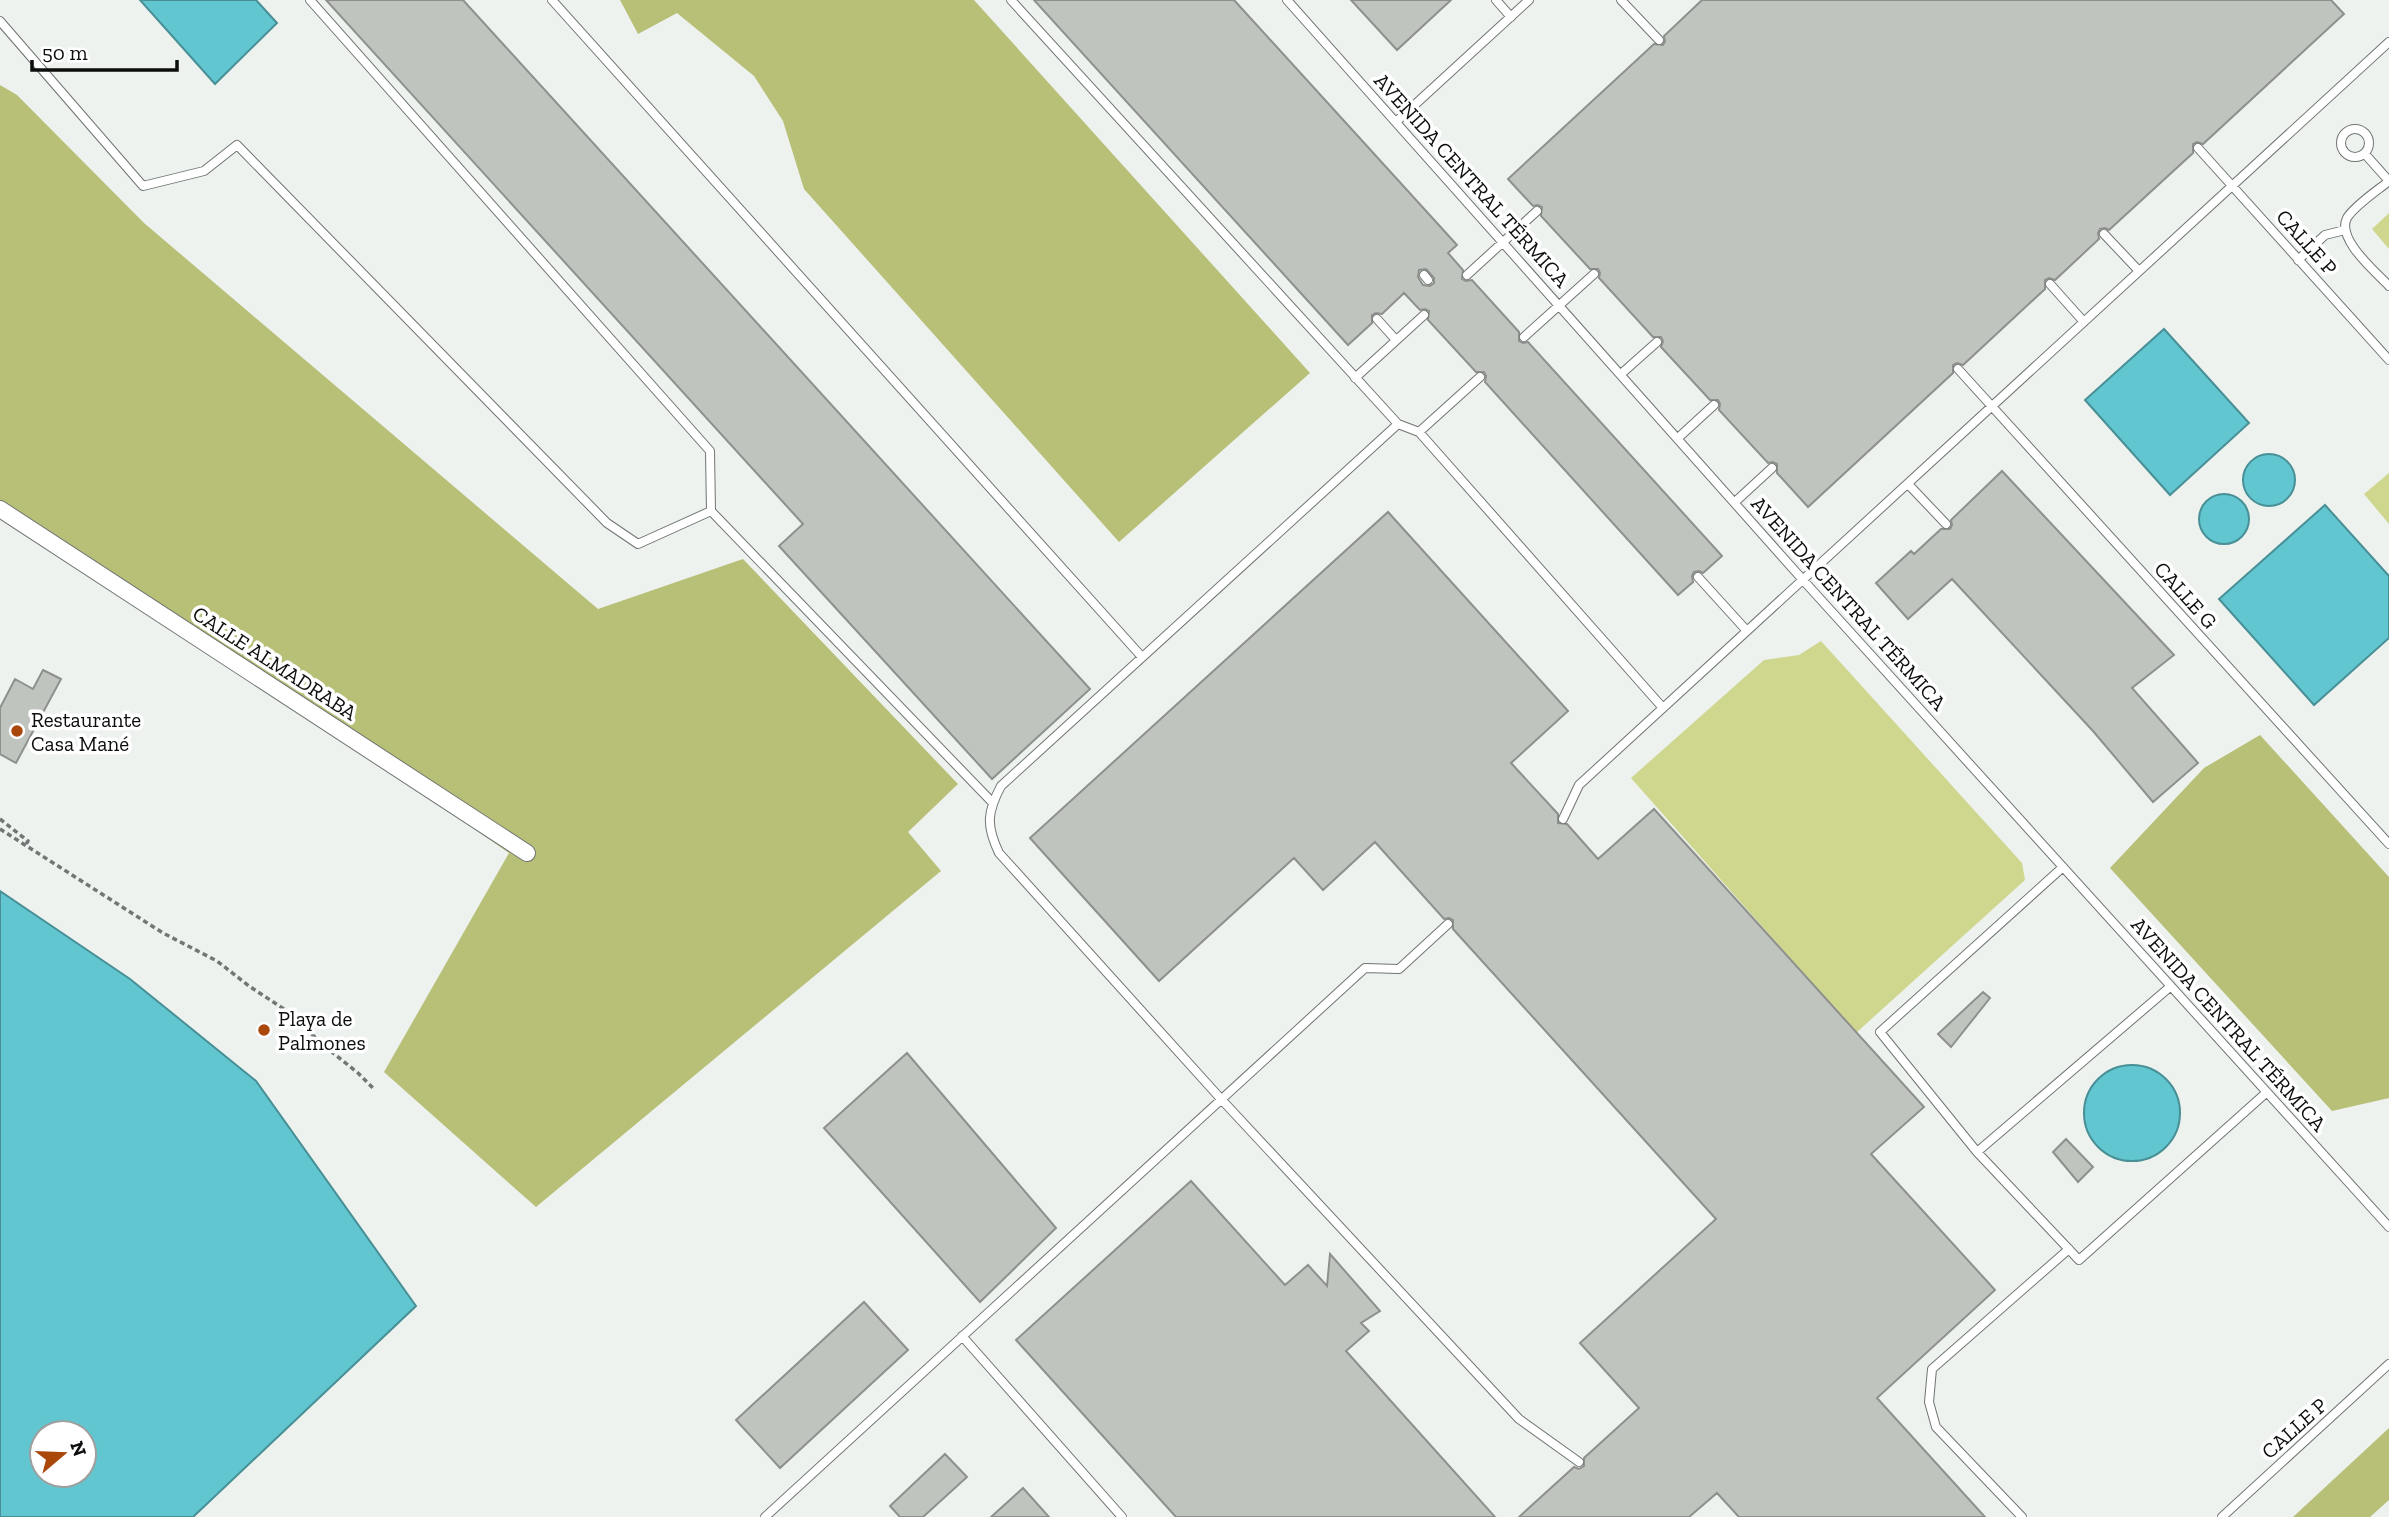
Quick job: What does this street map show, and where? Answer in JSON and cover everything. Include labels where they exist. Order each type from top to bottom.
[{"type":"street","name":"CALLE ALMADRABA","points":[[0,509],[527,853]]},
{"type":"lane","points":[[310,0],[710,451],[711,511],[992,802]]},
{"type":"lane","points":[[552,0],[1142,657]]},
{"type":"lane","points":[[1012,0],[1398,424],[1419,432],[1663,708]]},
{"type":"lane","name":"AVENIDA CENTRAL TÉRMICA","points":[[1287,0],[1803,580],[2389,1227]]},
{"type":"lane","points":[[1496,0],[1511,17]]},
{"type":"lane","points":[[1397,121],[1529,0]]},
{"type":"lane","points":[[1621,0],[1659,40]]},
{"type":"lane","points":[[0,21],[143,186],[204,171],[237,145],[607,523],[638,544],[711,511]]},
{"type":"lane","points":[[1563,819],[1579,785],[2389,42]]},
{"type":"lane","name":"CALLE P","points":[[2198,148],[2389,360]]},
{"type":"lane","points":[[2365,154],[2389,181],[2348,217],[2345,230],[2349,242],[2389,286]]},
{"type":"lane","points":[[1467,275],[1537,211]]},
{"type":"lane","points":[[2298,260],[2325,235],[2345,230]]},
{"type":"lane","points":[[2104,234],[2139,271]]},
{"type":"lane","points":[[1524,337],[1594,274]]},
{"type":"lane","points":[[2050,284],[2084,322]]},
{"type":"lane","points":[[1355,378],[1424,315]]},
{"type":"lane","points":[[1377,319],[1396,340]]},
{"type":"lane","points":[[1621,374],[1657,342]]},
{"type":"lane","name":"CALLE G","points":[[1958,369],[2389,844]]},
{"type":"lane","points":[[1419,432],[1480,377]]},
{"type":"lane","points":[[1678,438],[1714,405]]},
{"type":"lane","points":[[1398,424],[1001,786],[992,802],[991,836],[999,853],[1221,1099],[1519,1419],[1579,1462]]},
{"type":"lane","points":[[1735,502],[1772,468]]},
{"type":"lane","points":[[1908,484],[1947,524]]},
{"type":"lane","points":[[1698,578],[1747,631]]},
{"type":"lane","points":[[2063,867],[1880,1032],[1977,1153],[2079,1260],[2267,1092]]},
{"type":"lane","points":[[765,1517],[1365,968],[1399,969],[1448,924]]},
{"type":"lane","points":[[1977,1153],[2171,986]]},
{"type":"lane","points":[[2022,1517],[1936,1427],[1930,1402],[1932,1369],[2069,1249]]},
{"type":"lane","points":[[962,1336],[1122,1517]]},
{"type":"lane","name":"CALLE P","points":[[2222,1517],[2389,1364]]},
{"type":"path","points":[[0,819],[28,841],[25,846]]},
{"type":"path","points":[[0,829],[163,933],[217,961],[290,1013],[374,1089]]},
{"type":"green space","points":[[620,0],[974,0],[1310,373],[1119,542],[804,189],[783,121],[754,76],[677,13],[638,34]]},
{"type":"green space","points":[[0,85],[17,95],[144,223],[598,609],[743,559],[958,784],[908,832],[941,871],[536,1207],[384,1072],[509,853],[215,649],[0,507]]},
{"type":"green space","points":[[2389,213],[2389,249],[2372,229]]},
{"type":"green space","points":[[2389,473],[2389,524],[2364,494]]},
{"type":"green space","points":[[1821,641],[2022,863],[2025,880],[1856,1033],[1631,778],[1764,660],[1799,655]]},
{"type":"green space","points":[[2260,735],[2389,877],[2389,1098],[2332,1111],[2110,868],[2204,768]]},
{"type":"green space","points":[[2389,1428],[2389,1500],[2370,1517],[2293,1517]]},
{"type":"water","points":[[140,0],[256,0],[277,23],[215,84]]},
{"type":"water","points":[[2164,329],[2249,423],[2170,495],[2085,400]]},
{"type":"water","points":[[2269,454],[2279,456],[2287,462],[2293,470],[2293,490],[2287,498],[2279,504],[2269,506],[2259,504],[2251,498],[2245,490],[2243,480],[2245,470],[2251,462],[2259,456]]},
{"type":"water","points":[[2224,494],[2242,501],[2249,519],[2242,537],[2224,544],[2206,537],[2199,519],[2206,501]]},
{"type":"water","points":[[2325,505],[2389,576],[2389,638],[2314,705],[2219,599]]},
{"type":"water","points":[[0,891],[130,979],[256,1081],[416,1306],[193,1517],[0,1517]]},
{"type":"water","points":[[2132,1065],[2151,1068],[2166,1079],[2177,1094],[2180,1113],[2177,1132],[2166,1147],[2151,1158],[2132,1161],[2113,1158],[2098,1147],[2087,1132],[2084,1113],[2087,1094],[2098,1079],[2113,1068]]},
{"type":"building","points":[[326,0],[463,0],[1090,689],[992,779],[779,546],[803,524]]},
{"type":"building","points":[[1034,0],[1234,0],[1457,245],[1448,253],[1463,270],[1462,279],[1472,280],[1519,332],[1519,341],[1528,342],[1722,556],[1703,573],[1694,572],[1693,582],[1678,595],[1485,382],[1484,372],[1476,372],[1428,320],[1429,311],[1420,310],[1404,293],[1382,314],[1372,315],[1372,323],[1348,345]],"holes":[[[1426,269],[1434,278],[1434,283],[1430,286],[1423,285],[1418,277],[1419,270]]]},
{"type":"building","points":[[1351,0],[1451,0],[1397,50]]},
{"type":"building","points":[[1702,0],[2331,0],[2344,14],[2203,144],[2193,144],[2193,153],[2109,230],[2100,229],[2099,239],[2055,280],[2045,280],[2045,289],[1963,365],[1953,365],[1953,373],[1808,507],[1777,473],[1777,464],[1768,463],[1719,410],[1718,400],[1710,400],[1661,347],[1661,337],[1653,337],[1599,278],[1598,269],[1590,269],[1541,216],[1542,207],[1533,206],[1508,179],[1654,44],[1663,45],[1664,36]]},
{"type":"building","points":[[2002,471],[2174,655],[2132,688],[2198,763],[2153,802],[2093,731],[1952,579],[1908,619],[1876,583],[1911,551],[1914,554],[1941,529],[1950,529],[1951,520]]},
{"type":"building","points":[[1388,512],[1568,711],[1511,763],[1558,814],[1558,823],[1567,824],[1598,859],[1654,809],[1924,1107],[1871,1154],[1995,1290],[1877,1398],[1985,1517],[1739,1517],[1717,1493],[1689,1517],[1519,1517],[1574,1467],[1579,1469],[1584,1466],[1584,1458],[1639,1408],[1580,1343],[1716,1219],[1453,929],[1453,920],[1444,919],[1375,842],[1323,890],[1294,858],[1159,981],[1030,838]]},
{"type":"building","name":"Restaurante Casa Mané","points":[[43,670],[61,679],[16,763],[0,754],[0,708],[15,679],[33,689]]},
{"type":"building","points":[[1983,992],[1990,998],[1951,1047],[1938,1034]]},
{"type":"building","points":[[907,1053],[1056,1228],[980,1302],[824,1128]]},
{"type":"building","points":[[2066,1139],[2093,1167],[2078,1182],[2053,1152]]},
{"type":"building","points":[[1191,1181],[1285,1285],[1308,1265],[1327,1286],[1330,1254],[1380,1311],[1361,1323],[1369,1331],[1346,1351],[1495,1517],[1176,1517],[1016,1340]]},
{"type":"building","points":[[864,1302],[908,1350],[780,1468],[736,1420]]},
{"type":"building","points":[[945,1454],[967,1477],[923,1517],[900,1517],[890,1506]]},
{"type":"building","points":[[1023,1488],[1049,1517],[991,1517]]},
{"type":"place","name":"Restaurante Casa Mané","points":[[17,731]]},
{"type":"place","name":"Playa de Palmones","points":[[264,1030]]}]
